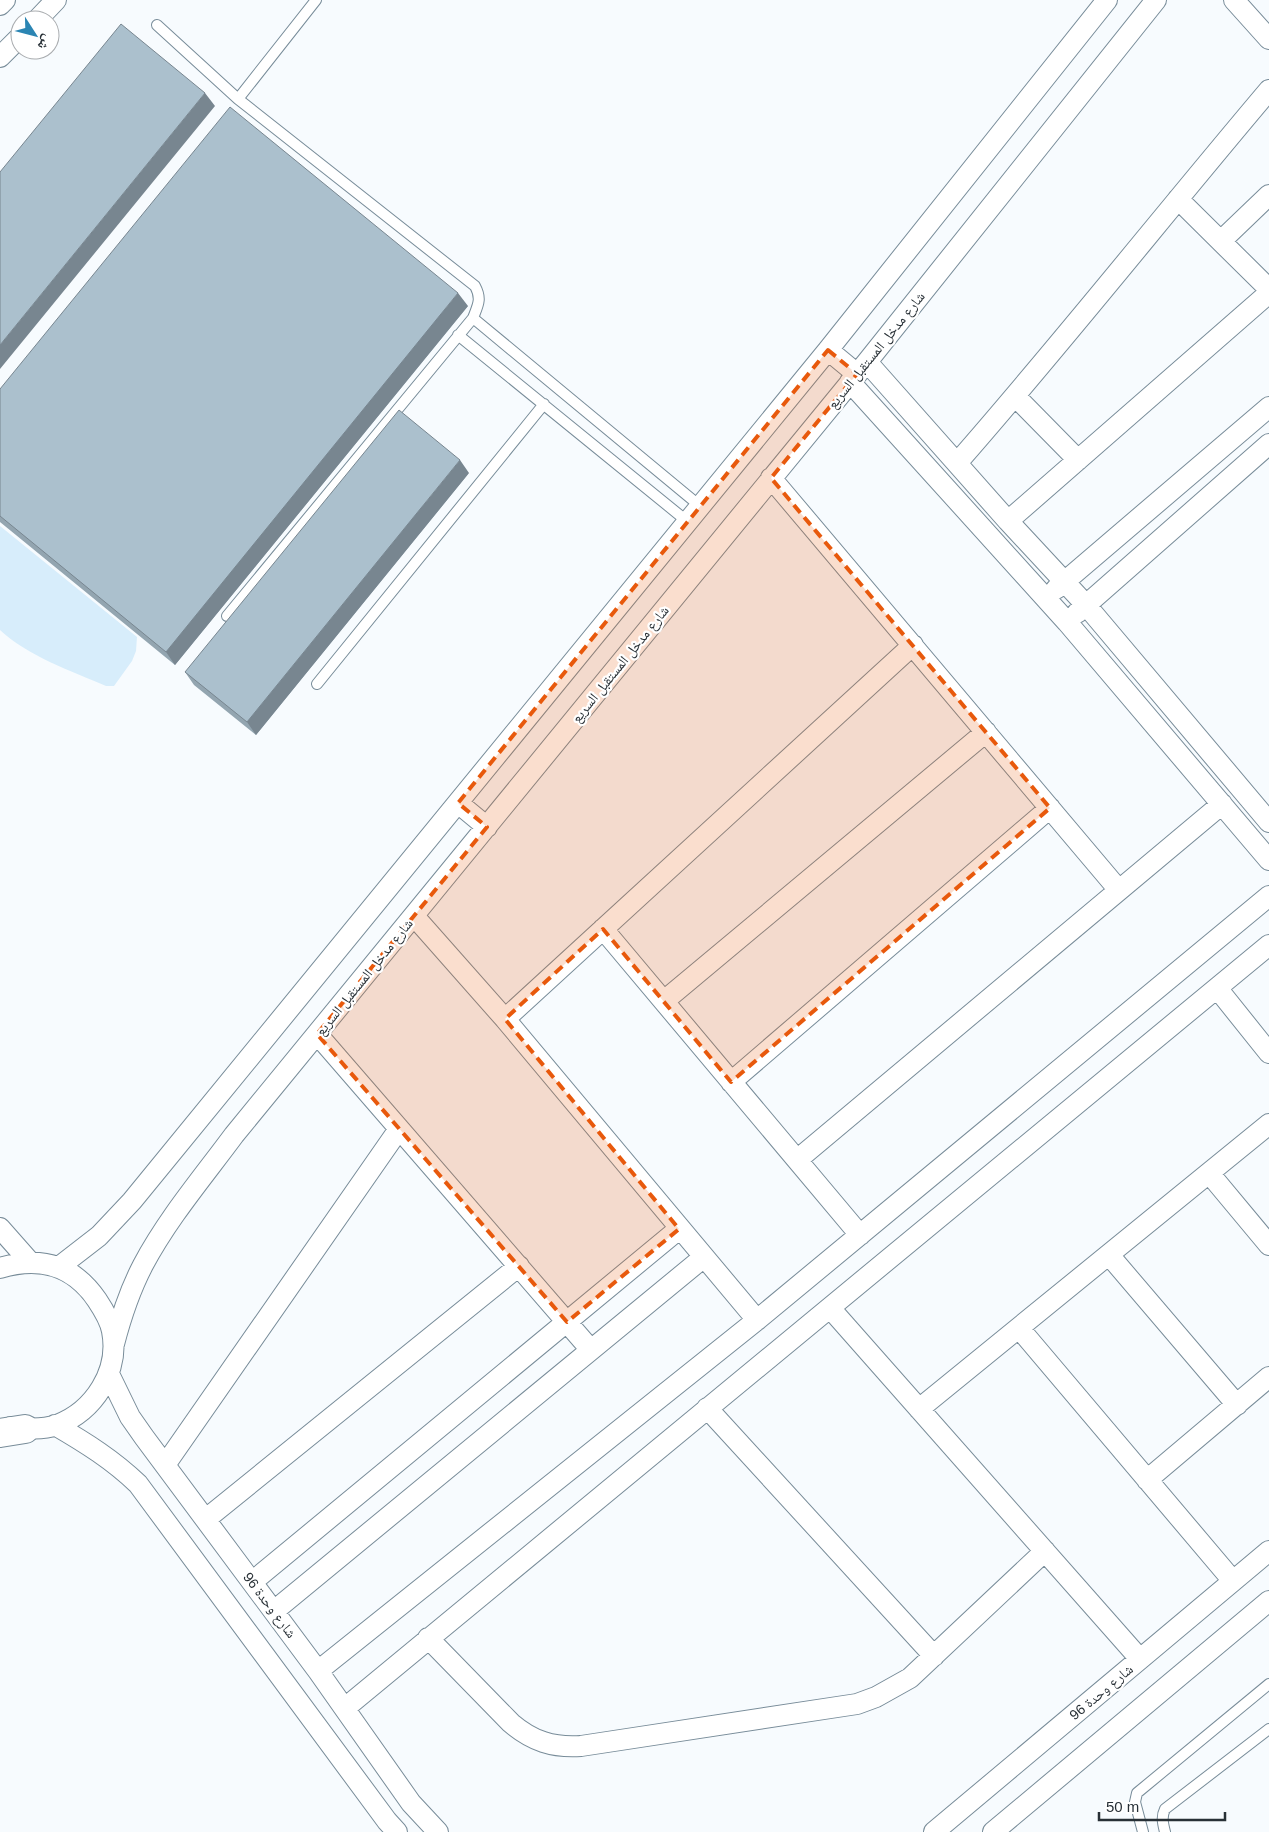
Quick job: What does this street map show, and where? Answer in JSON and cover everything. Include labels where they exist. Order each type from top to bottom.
[{"type":"street","points":[[0,5],[5,0]]},
{"type":"street","points":[[46,10],[56,0]]},
{"type":"street","points":[[59,1267],[99,1236],[132,1201],[828,350],[1107,0]]},
{"type":"street","name":"شارع مدخل المستقبل السريع","points":[[109,1374],[114,1344],[130,1294],[142,1266],[156,1242],[234,1135],[772,478],[1156,0]]},
{"type":"street","points":[[1234,0],[1269,40]]},
{"type":"street","points":[[0,57],[10,47]]},
{"type":"street","points":[[957,463],[1015,396],[1269,90]]},
{"type":"street","points":[[1221,241],[1269,195]]},
{"type":"street","points":[[1178,198],[1269,288]]},
{"type":"street","points":[[1008,521],[1269,293]]},
{"type":"street","points":[[828,350],[858,372],[957,463],[1086,605],[1269,822]]},
{"type":"street","points":[[858,372],[1045,599],[1269,860]]},
{"type":"street","points":[[1015,396],[1078,460]]},
{"type":"street","points":[[1045,599],[1269,407]]},
{"type":"street","points":[[1066,622],[1269,444]]},
{"type":"street","points":[[1215,453],[1234,475]]},
{"type":"street","points":[[772,478],[1118,889]]},
{"type":"street","points":[[505,1019],[913,645]]},
{"type":"street","points":[[664,1001],[986,732]]},
{"type":"street","points":[[458,802],[487,826]]},
{"type":"street","points":[[797,1160],[1118,889],[1222,804]]},
{"type":"street","points":[[731,1082],[1050,808]]},
{"type":"street","points":[[318,1671],[757,1320],[1269,896]]},
{"type":"street","points":[[414,916],[505,1019],[757,1320]]},
{"type":"street","points":[[603,929],[860,1235]]},
{"type":"street","points":[[344,1708],[1269,945]]},
{"type":"street","points":[[1217,988],[1269,1054]]},
{"type":"street","points":[[317,1034],[591,1350]]},
{"type":"street","points":[[920,1409],[1269,1124]]},
{"type":"street","points":[[165,1465],[399,1129]]},
{"type":"street","points":[[1209,1173],[1269,1245]]},
{"type":"street","points":[[0,1228],[30,1262]]},
{"type":"street","points":[[252,1582],[679,1229]]},
{"type":"street","points":[[1109,1255],[1237,1405]]},
{"type":"street","points":[[274,1611],[704,1257]]},
{"type":"street","points":[[0,1268],[30,1262],[59,1267],[82,1283],[96,1298],[112,1330],[114,1344]]},
{"type":"street","points":[[206,1519],[519,1266]]},
{"type":"street","points":[[830,1308],[1140,1659]]},
{"type":"street","points":[[1019,1328],[1233,1581]]},
{"type":"street","points":[[8,1428],[40,1428],[55,1425],[76,1415],[93,1400],[109,1374]]},
{"type":"street","name":"شارع وحدة 96","points":[[109,1374],[130,1417],[318,1671],[411,1803],[438,1832]]},
{"type":"street","points":[[1147,1480],[1269,1377]]},
{"type":"street","points":[[707,1408],[934,1656]]},
{"type":"street","points":[[55,1425],[100,1452],[138,1484],[397,1832]]},
{"type":"street","name":"شارع وحدة 96","points":[[934,1832],[1269,1550]]},
{"type":"street","points":[[428,1638],[510,1724],[536,1741],[550,1746],[565,1748],[857,1704],[894,1689],[910,1678],[1045,1551]]},
{"type":"street","points":[[993,1832],[1269,1601]]},
{"type":"lane","points":[[238,99],[316,0]]},
{"type":"lane","points":[[157,25],[238,99],[475,286],[480,294],[480,302],[473,318],[226,616]]},
{"type":"lane","points":[[473,318],[694,514]]},
{"type":"lane","points":[[458,335],[544,404],[694,514]]},
{"type":"lane","points":[[317,684],[544,404]]},
{"type":"lane","points":[[1144,1832],[1134,1802],[1137,1793],[1269,1684]]},
{"type":"lane","points":[[1165,1832],[1162,1821],[1162,1813],[1165,1809],[1269,1729]]},
{"type":"highlighted area","points":[[828,350],[857,374],[771,478],[1050,808],[731,1082],[603,929],[505,1019],[679,1229],[567,1322],[317,1034],[487,827],[458,803]]},
{"type":"shaded area","points":[[0,526],[137,637],[136,651],[132,661],[114,686],[106,686],[50,662],[23,647],[0,630]]},
{"type":"building","points":[[121,24],[205,93],[0,345],[0,172]]},
{"type":"building","points":[[230,107],[458,293],[166,652],[0,516],[0,389]]},
{"type":"building","points":[[399,410],[460,460],[247,722],[185,672]]}]
